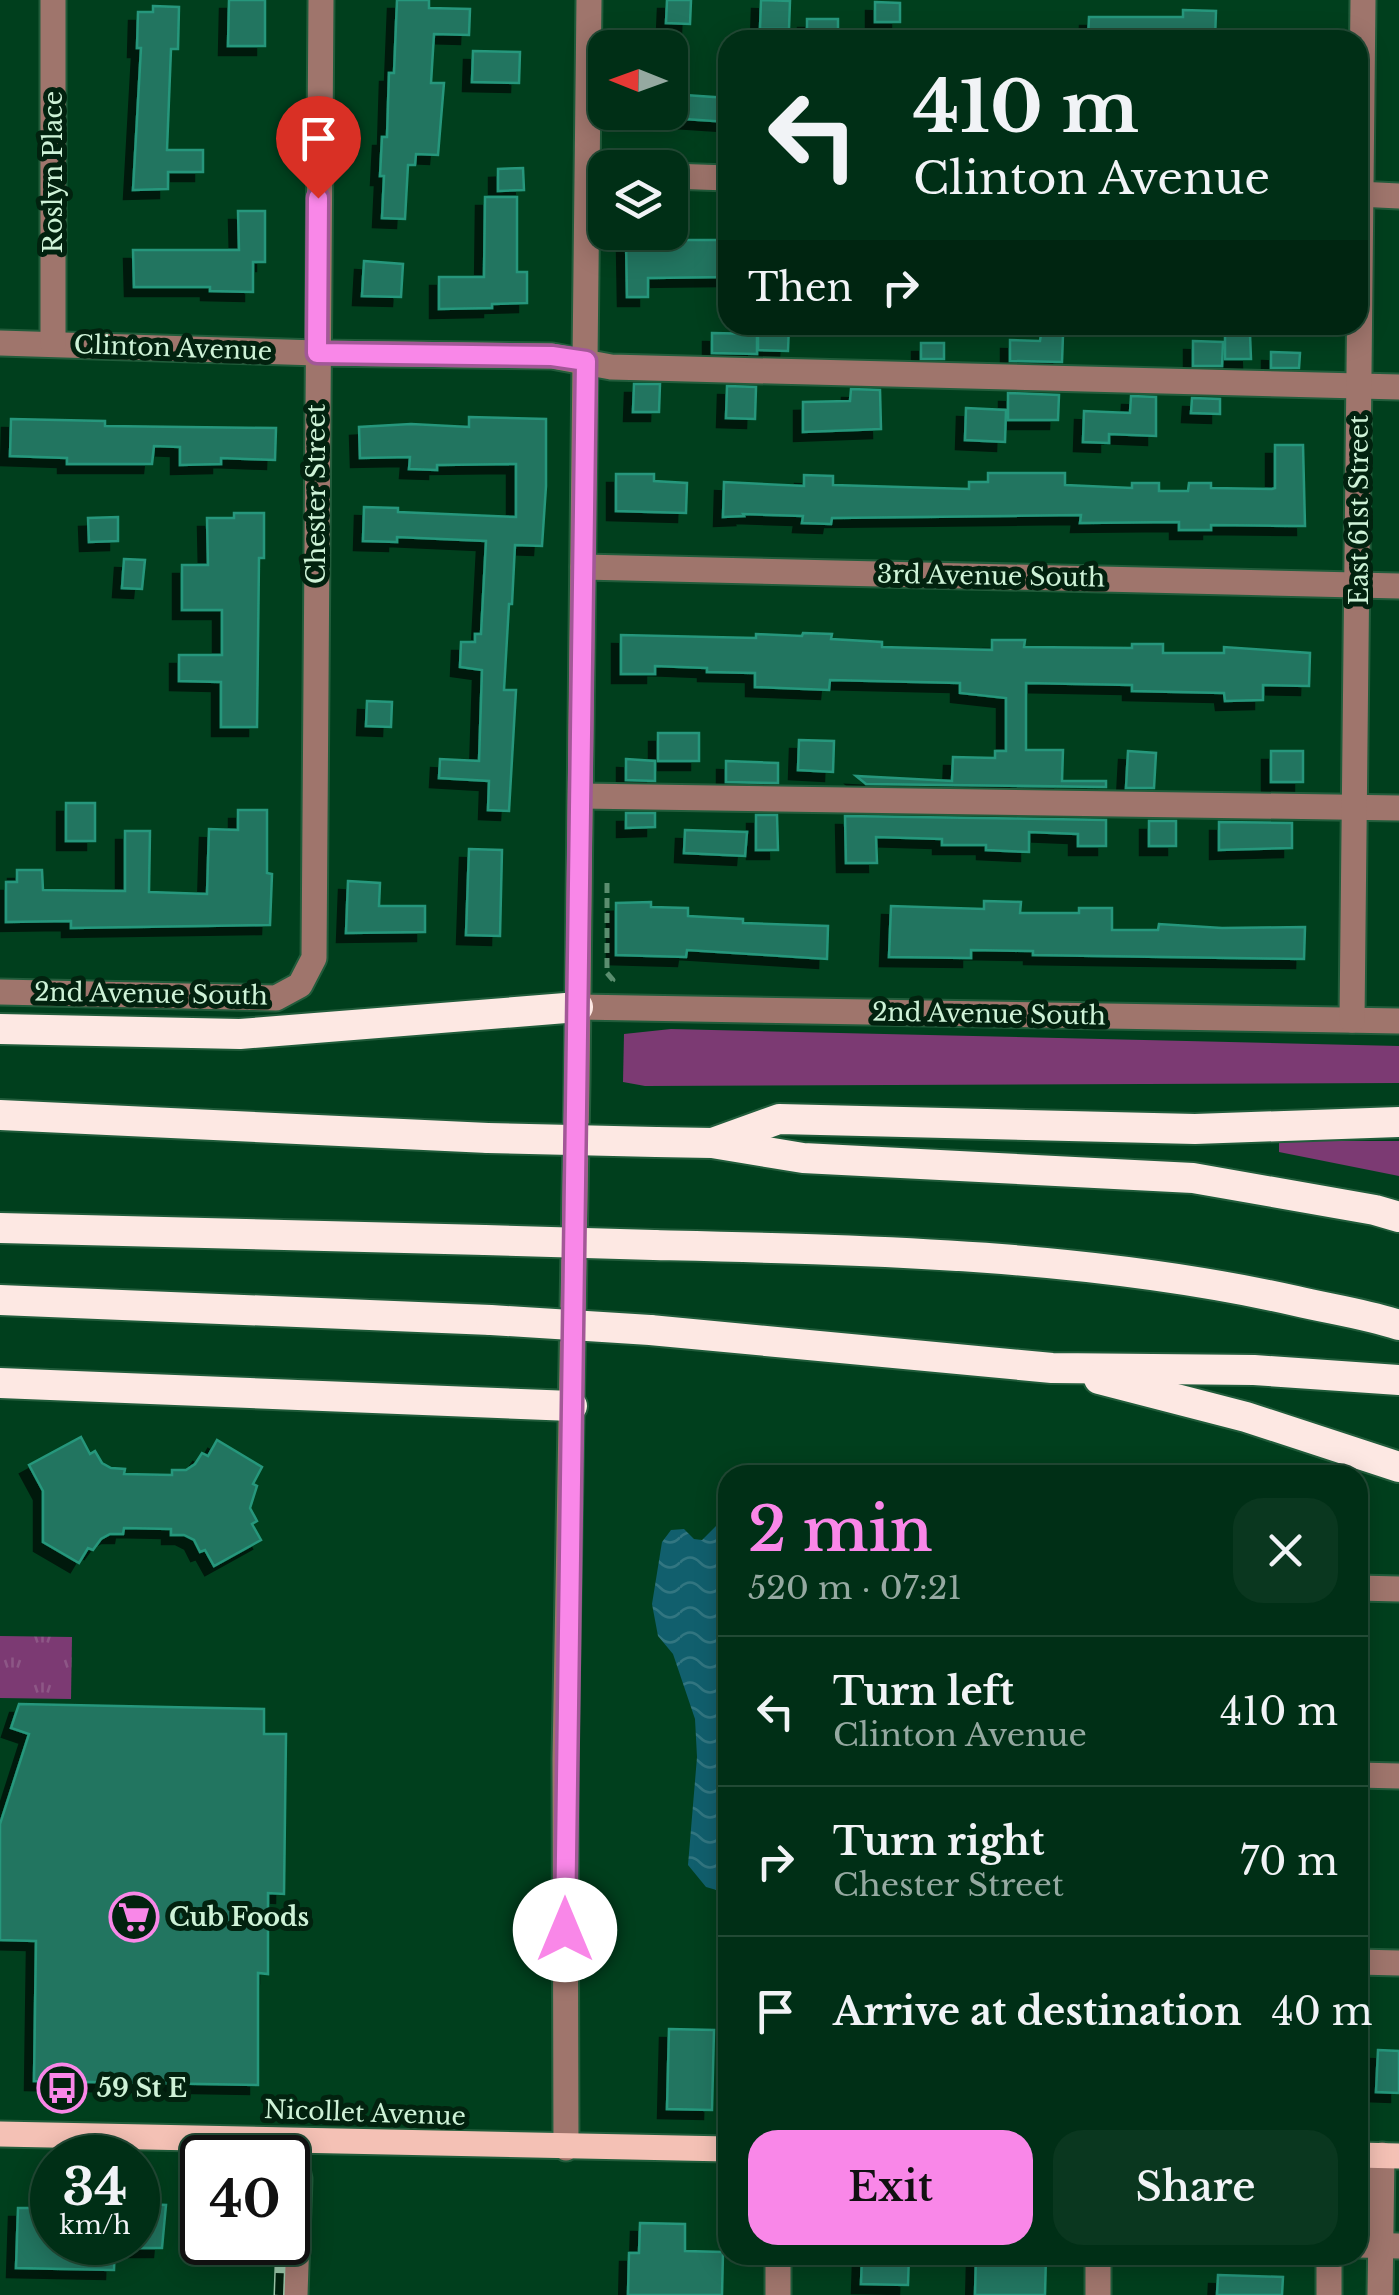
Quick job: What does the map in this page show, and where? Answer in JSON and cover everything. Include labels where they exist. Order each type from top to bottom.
[{"type":"highway","points":[[0,1029],[240,1034],[578,1007]]},
{"type":"highway","points":[[0,1115],[488,1138],[712,1143],[803,1158],[1194,1178],[1399,1217]]},
{"type":"highway","points":[[712,1143],[779,1119],[1195,1128],[1399,1122]]},
{"type":"highway","points":[[0,1228],[782,1248],[1009,1261],[1214,1282],[1399,1325]]},
{"type":"highway","points":[[0,1300],[491,1320],[650,1330],[1052,1368],[1254,1370],[1399,1380]]},
{"type":"highway","points":[[1052,1368],[1246,1417],[1399,1467]]},
{"type":"highway","points":[[0,1383],[572,1406]]},
{"type":"main road","name":"Nicollet Avenue","points":[[0,2134],[180,2138]]},
{"type":"main road","name":"Nicollet Avenue","points":[[310,2141],[718,2149]]},
{"type":"street","name":"Roslyn Place","points":[[53,0],[53,344]]},
{"type":"street","name":"Chester Street","points":[[300,985],[314,958],[320,0]]},
{"type":"street","points":[[590,0],[595,150]]},
{"type":"street","name":"East 61st Street","points":[[1363,0],[1363,30]]},
{"type":"street","points":[[688,177],[718,178]]},
{"type":"street","points":[[1368,194],[1399,196]]},
{"type":"street","points":[[566,2148],[565,1760],[586,361],[592,250]]},
{"type":"street","name":"East 61st Street","points":[[1352,1020],[1360,335]]},
{"type":"street","name":"Clinton Avenue","points":[[0,342],[552,356],[611,367],[1399,387]]},
{"type":"street","name":"3rd Avenue South","points":[[583,567],[1399,586]]},
{"type":"street","points":[[580,796],[1399,808]]},
{"type":"street","name":"2nd Avenue South","points":[[0,992],[276,998],[300,985]]},
{"type":"street","name":"2nd Avenue South","points":[[578,1007],[1399,1021]]},
{"type":"street","points":[[1368,1588],[1399,1589]]},
{"type":"street","points":[[1368,1775],[1399,1776]]},
{"type":"street","points":[[1368,1962],[1399,1963]]},
{"type":"street","points":[[1379,2155],[1380,2295]]},
{"type":"street","points":[[295,2295],[296,2265]]},
{"type":"street","points":[[778,2265],[778,2295]]},
{"type":"street","points":[[1098,2265],[1098,2295]]},
{"type":"street","points":[[1329,2265],[1330,2295]]},
{"type":"green space","points":[[671,1029],[1399,1046],[1399,1083],[645,1086],[623,1082],[624,1034]]},
{"type":"green space","points":[[1279,1141],[1399,1141],[1399,1176],[1279,1152]]},
{"type":"green space","points":[[0,1636],[72,1637],[71,1699],[0,1698]]},
{"type":"water","points":[[718,1526],[718,1890],[706,1887],[688,1865],[697,1757],[695,1719],[673,1654],[658,1636],[652,1604],[662,1542],[671,1530],[684,1529],[694,1539],[702,1540]]},
{"type":"building","points":[[229,0],[265,0],[265,46],[228,46]]},
{"type":"building","points":[[397,0],[429,0],[429,8],[470,9],[469,35],[434,34],[431,83],[444,83],[438,155],[416,154],[415,165],[408,165],[405,219],[382,218],[384,176],[380,176],[382,137],[387,137],[389,73],[394,73]]},
{"type":"building","points":[[667,0],[691,0],[690,24],[666,23]]},
{"type":"building","points":[[761,0],[790,1],[789,29],[760,29]]},
{"type":"building","points":[[875,2],[900,3],[900,22],[875,22]]},
{"type":"building","points":[[153,6],[179,7],[178,49],[171,49],[167,150],[203,150],[203,172],[168,172],[168,189],[133,190],[141,48],[137,48],[138,12],[153,12]]},
{"type":"building","points":[[1183,10],[1216,11],[1215,30],[1088,30],[1089,17],[1183,17]]},
{"type":"building","points":[[807,19],[838,19],[838,30],[807,30]]},
{"type":"building","points":[[473,51],[520,52],[519,83],[472,82]]},
{"type":"building","points":[[688,95],[718,97],[718,121],[688,119]]},
{"type":"building","points":[[523,168],[524,190],[498,191],[498,169]]},
{"type":"building","points":[[485,197],[517,197],[517,272],[527,272],[527,303],[439,309],[439,277],[484,277]]},
{"type":"building","points":[[238,211],[265,211],[265,262],[253,262],[253,292],[210,291],[210,287],[134,287],[133,250],[239,250]]},
{"type":"building","points":[[688,240],[718,240],[718,277],[648,278],[648,297],[627,297],[626,250],[688,250]]},
{"type":"building","points":[[364,261],[403,264],[401,297],[362,296]]},
{"type":"building","points":[[712,333],[757,335],[757,354],[712,353]]},
{"type":"building","points":[[758,335],[789,335],[788,351],[758,350]]},
{"type":"building","points":[[1041,335],[1063,335],[1062,362],[1010,361],[1010,340],[1040,341]]},
{"type":"building","points":[[1225,335],[1250,335],[1251,359],[1225,359]]},
{"type":"building","points":[[1193,341],[1223,342],[1222,366],[1193,366]]},
{"type":"building","points":[[921,343],[944,343],[944,359],[921,359]]},
{"type":"building","points":[[1271,352],[1300,353],[1299,368],[1271,368]]},
{"type":"building","points":[[634,384],[660,384],[659,412],[633,412]]},
{"type":"building","points":[[727,386],[756,387],[755,419],[726,418]]},
{"type":"building","points":[[851,389],[880,390],[881,429],[803,432],[803,402],[850,401]]},
{"type":"building","points":[[1008,393],[1059,395],[1058,420],[1008,420]]},
{"type":"building","points":[[1131,396],[1156,397],[1156,436],[1109,434],[1109,443],[1083,442],[1084,411],[1130,413]]},
{"type":"building","points":[[1192,398],[1220,399],[1220,414],[1191,413]]},
{"type":"building","points":[[966,408],[1006,410],[1005,442],[965,440]]},
{"type":"building","points":[[469,417],[546,419],[542,546],[515,545],[509,604],[504,690],[516,690],[509,811],[488,810],[489,781],[439,778],[440,759],[479,761],[482,670],[460,667],[461,642],[475,642],[475,634],[481,634],[486,541],[397,537],[397,542],[363,541],[364,507],[516,517],[516,464],[409,469],[410,457],[360,458],[359,427],[469,427]]},
{"type":"building","points":[[11,419],[105,421],[105,426],[276,428],[275,460],[221,458],[221,464],[180,465],[180,447],[154,446],[152,464],[67,464],[67,458],[10,456]]},
{"type":"building","points":[[1275,445],[1303,445],[1305,526],[1211,525],[1211,530],[1179,530],[1179,522],[1080,523],[1081,515],[832,518],[831,524],[802,523],[803,516],[723,517],[724,482],[804,486],[804,475],[833,476],[833,485],[969,489],[969,482],[988,482],[988,473],[1065,473],[1065,485],[1132,488],[1132,483],[1159,483],[1159,491],[1188,491],[1189,483],[1211,483],[1211,488],[1272,489]]},
{"type":"building","points":[[616,474],[654,474],[654,481],[687,483],[686,513],[616,511]]},
{"type":"building","points":[[234,513],[264,513],[264,558],[259,558],[257,727],[221,727],[221,682],[179,681],[179,655],[222,655],[222,610],[182,610],[182,565],[208,565],[207,518],[234,518]]},
{"type":"building","points":[[118,517],[118,541],[89,542],[88,518]]},
{"type":"building","points":[[124,559],[145,560],[142,589],[122,588]]},
{"type":"building","points":[[803,633],[882,642],[882,647],[992,650],[992,640],[1025,640],[1024,647],[1132,648],[1132,644],[1163,644],[1163,653],[1224,653],[1224,647],[1310,653],[1309,686],[1263,685],[1263,700],[1225,701],[1224,693],[1132,691],[1132,685],[1026,683],[1026,750],[1063,750],[1062,781],[1106,781],[1106,787],[866,784],[856,776],[952,781],[953,757],[995,758],[995,751],[1006,751],[1006,698],[960,693],[960,683],[830,680],[829,690],[755,687],[755,673],[707,672],[707,668],[655,666],[655,674],[621,674],[621,635],[756,638],[756,634]]},
{"type":"building","points":[[367,701],[392,702],[391,727],[366,726]]},
{"type":"building","points":[[658,733],[699,733],[699,761],[658,761]]},
{"type":"building","points":[[799,740],[834,741],[833,772],[798,770]]},
{"type":"building","points":[[1128,751],[1156,753],[1154,788],[1126,788]]},
{"type":"building","points":[[1271,751],[1303,751],[1303,782],[1271,782]]},
{"type":"building","points":[[626,759],[655,761],[655,781],[626,780]]},
{"type":"building","points":[[726,761],[778,763],[778,783],[726,782]]},
{"type":"building","points":[[66,803],[95,803],[95,841],[66,841]]},
{"type":"building","points":[[238,810],[267,810],[267,873],[272,874],[270,925],[71,928],[71,921],[6,922],[6,882],[17,882],[17,870],[42,870],[43,890],[125,891],[125,831],[150,831],[149,892],[207,894],[209,829],[238,830]]},
{"type":"building","points":[[626,813],[655,813],[655,827],[626,828]]},
{"type":"building","points":[[756,815],[777,815],[778,850],[756,850]]},
{"type":"building","points":[[845,816],[1106,820],[1106,846],[1078,846],[1078,834],[1029,832],[1029,852],[986,850],[986,845],[942,845],[942,839],[876,837],[877,863],[846,863]]},
{"type":"building","points":[[1149,821],[1176,821],[1176,846],[1149,846]]},
{"type":"building","points":[[1219,822],[1292,823],[1292,848],[1219,850]]},
{"type":"building","points":[[685,830],[747,832],[745,856],[684,853]]},
{"type":"building","points":[[469,849],[502,850],[500,936],[466,935]]},
{"type":"building","points":[[348,881],[380,883],[379,906],[425,906],[425,932],[346,933]]},
{"type":"building","points":[[984,901],[1021,902],[1020,913],[1079,913],[1079,908],[1112,908],[1112,930],[1158,930],[1159,924],[1305,927],[1304,959],[1033,955],[1033,951],[971,950],[971,958],[889,957],[891,906],[984,909]]},
{"type":"building","points":[[651,902],[651,907],[688,908],[688,916],[743,919],[743,923],[828,926],[827,959],[687,950],[686,957],[616,955],[616,903]]},
{"type":"building","points":[[81,1437],[90,1454],[95,1451],[102,1463],[125,1469],[124,1474],[172,1475],[172,1470],[186,1470],[202,1453],[208,1456],[217,1440],[262,1467],[253,1484],[257,1486],[250,1508],[257,1521],[252,1524],[261,1540],[214,1566],[194,1540],[171,1535],[171,1529],[124,1528],[123,1534],[110,1534],[93,1550],[88,1548],[79,1563],[43,1542],[43,1491],[29,1465]]},
{"type":"building","name":"Cub Foods","points":[[19,1704],[264,1709],[264,1734],[286,1734],[284,1894],[268,1893],[268,1974],[258,1973],[258,2085],[34,2081],[36,1941],[0,1940],[0,1824],[29,1734],[11,1728]]},
{"type":"building","points":[[669,2029],[714,2030],[712,2110],[667,2109]]},
{"type":"building","points":[[1378,2050],[1399,2051],[1399,2093],[1376,2092]]},
{"type":"building","points":[[160,2205],[166,2205],[160,2248]]},
{"type":"building","points":[[18,2208],[30,2208],[30,2265],[114,2265],[114,2270],[16,2268]]},
{"type":"building","points":[[640,2223],[685,2224],[685,2251],[718,2252],[718,2265],[723,2265],[722,2295],[628,2295],[629,2253],[639,2253]]},
{"type":"building","points":[[862,2265],[909,2265],[908,2285],[861,2284]]},
{"type":"building","points":[[976,2265],[1046,2265],[1045,2295],[975,2295]]},
{"type":"building","points":[[1218,2275],[1283,2277],[1282,2295],[1217,2295]]},
{"type":"railway","points":[[279,2295],[280,2266]]},
{"type":"place","name":"Cub Foods","points":[[134,1917]]},
{"type":"place","name":"59 St E","points":[[62,2088]]},
{"type":"route","points":[[318,198],[317,353],[552,356],[586,361],[565,1930]]}]
